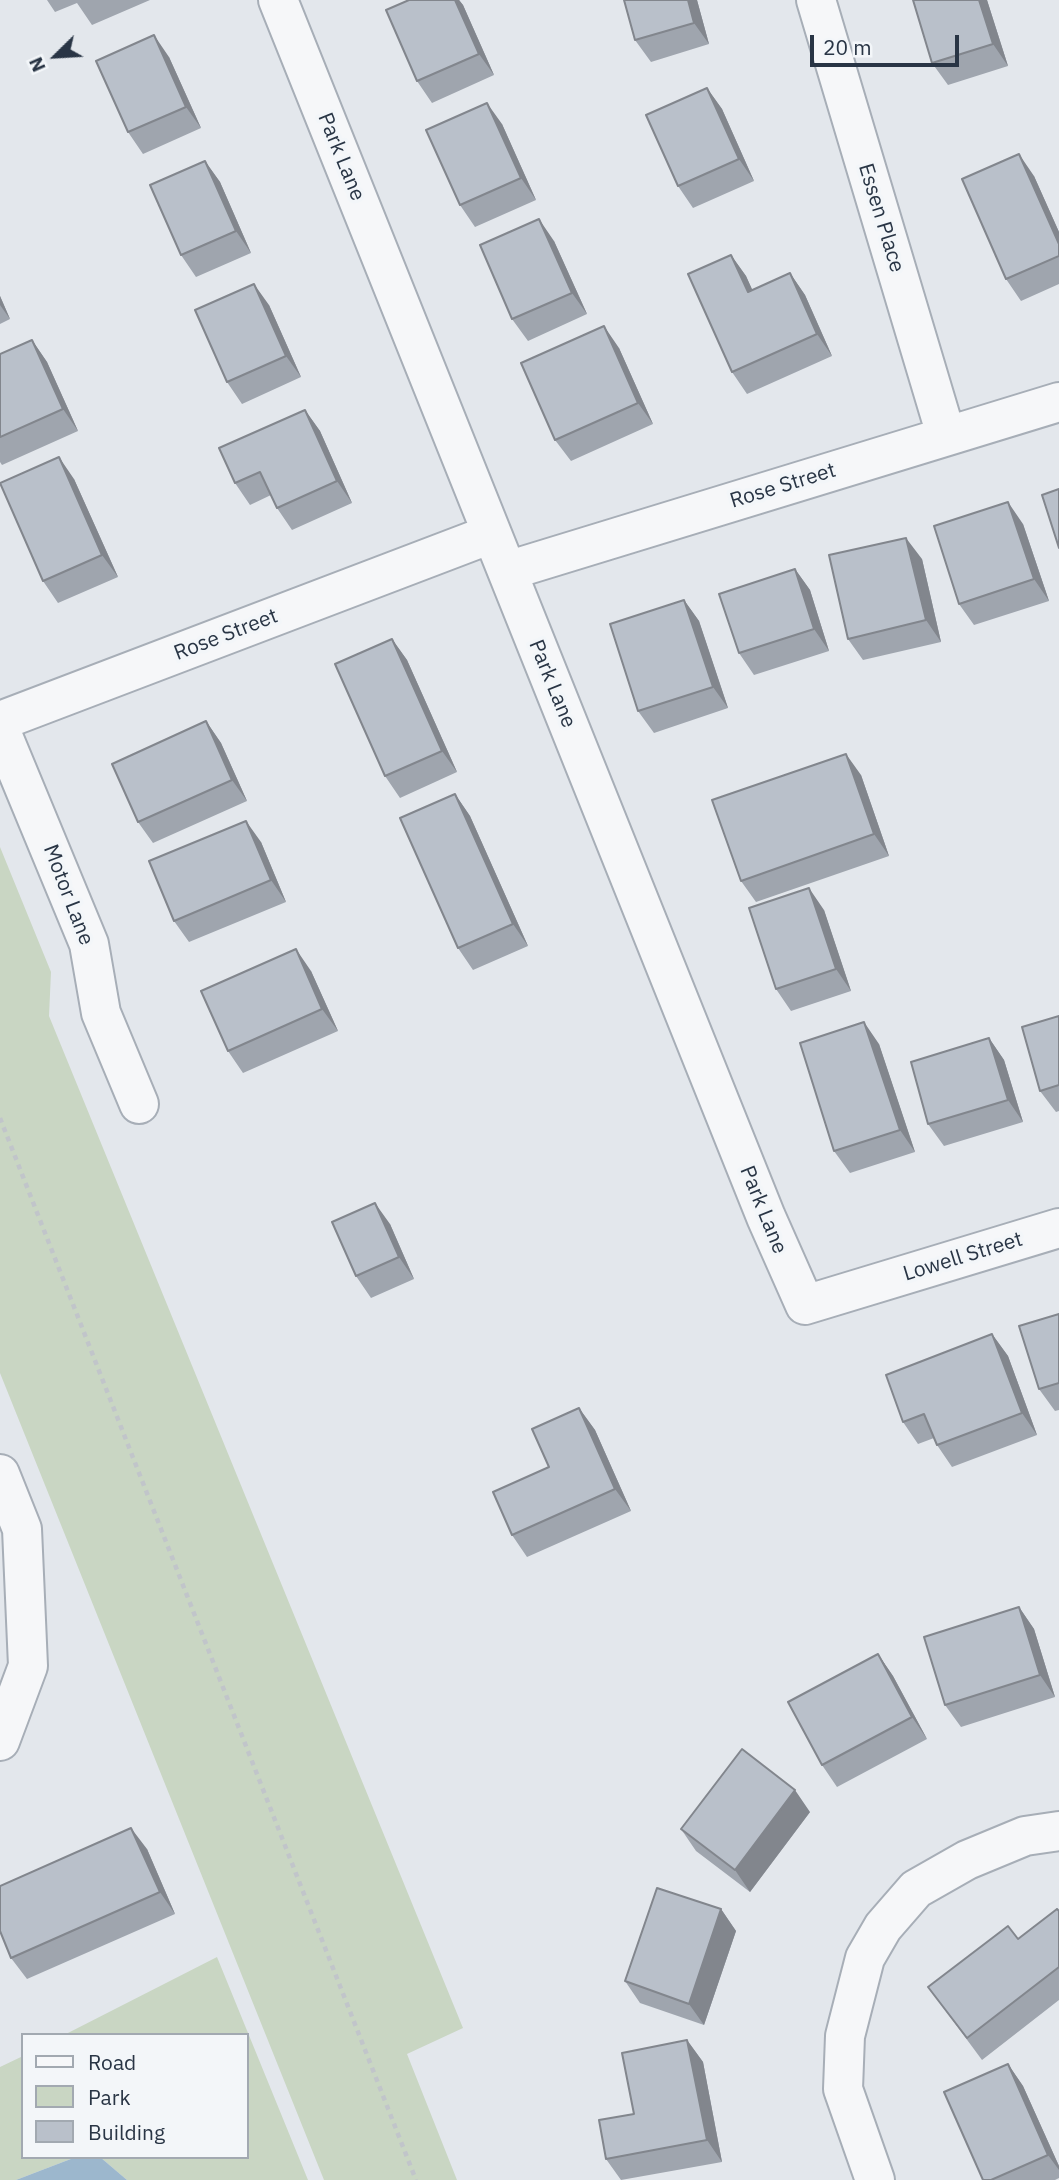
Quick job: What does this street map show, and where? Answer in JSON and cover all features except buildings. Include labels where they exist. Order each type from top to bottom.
[{"type":"street","name":"Park Lane","points":[[278,0],[783,1260],[805,1305],[868,1286]]},
{"type":"street","name":"Essen Place","points":[[816,0],[946,435]]},
{"type":"street","name":"Rose Street","points":[[507,571],[1059,402]]},
{"type":"street","name":"Rose Street","points":[[0,721],[491,534]]},
{"type":"street","name":"Motor Lane","points":[[0,729],[89,944],[101,1013],[139,1104]]},
{"type":"street","name":"Lowell Street","points":[[868,1286],[1059,1228]]},
{"type":"street","points":[[0,1474],[22,1530],[28,1666],[0,1741]]},
{"type":"street","points":[[875,2180],[843,2089],[845,2036],[865,1958],[883,1927],[916,1889],[967,1860],[1026,1836],[1059,1830]]},
{"type":"path","points":[[0,1118],[416,2180]]},
{"type":"green space","points":[[0,847],[51,972],[49,1016],[463,2028],[407,2054],[457,2180],[324,2180],[0,1373]]},
{"type":"green space","points":[[217,1957],[308,2180],[127,2180],[102,2159],[248,2159],[248,2033],[68,2033]]},
{"type":"green space","points":[[21,2057],[21,2159],[71,2159],[16,2180],[0,2180],[0,2067]]},
{"type":"water","points":[[71,2159],[102,2159],[127,2180],[16,2180]]}]
